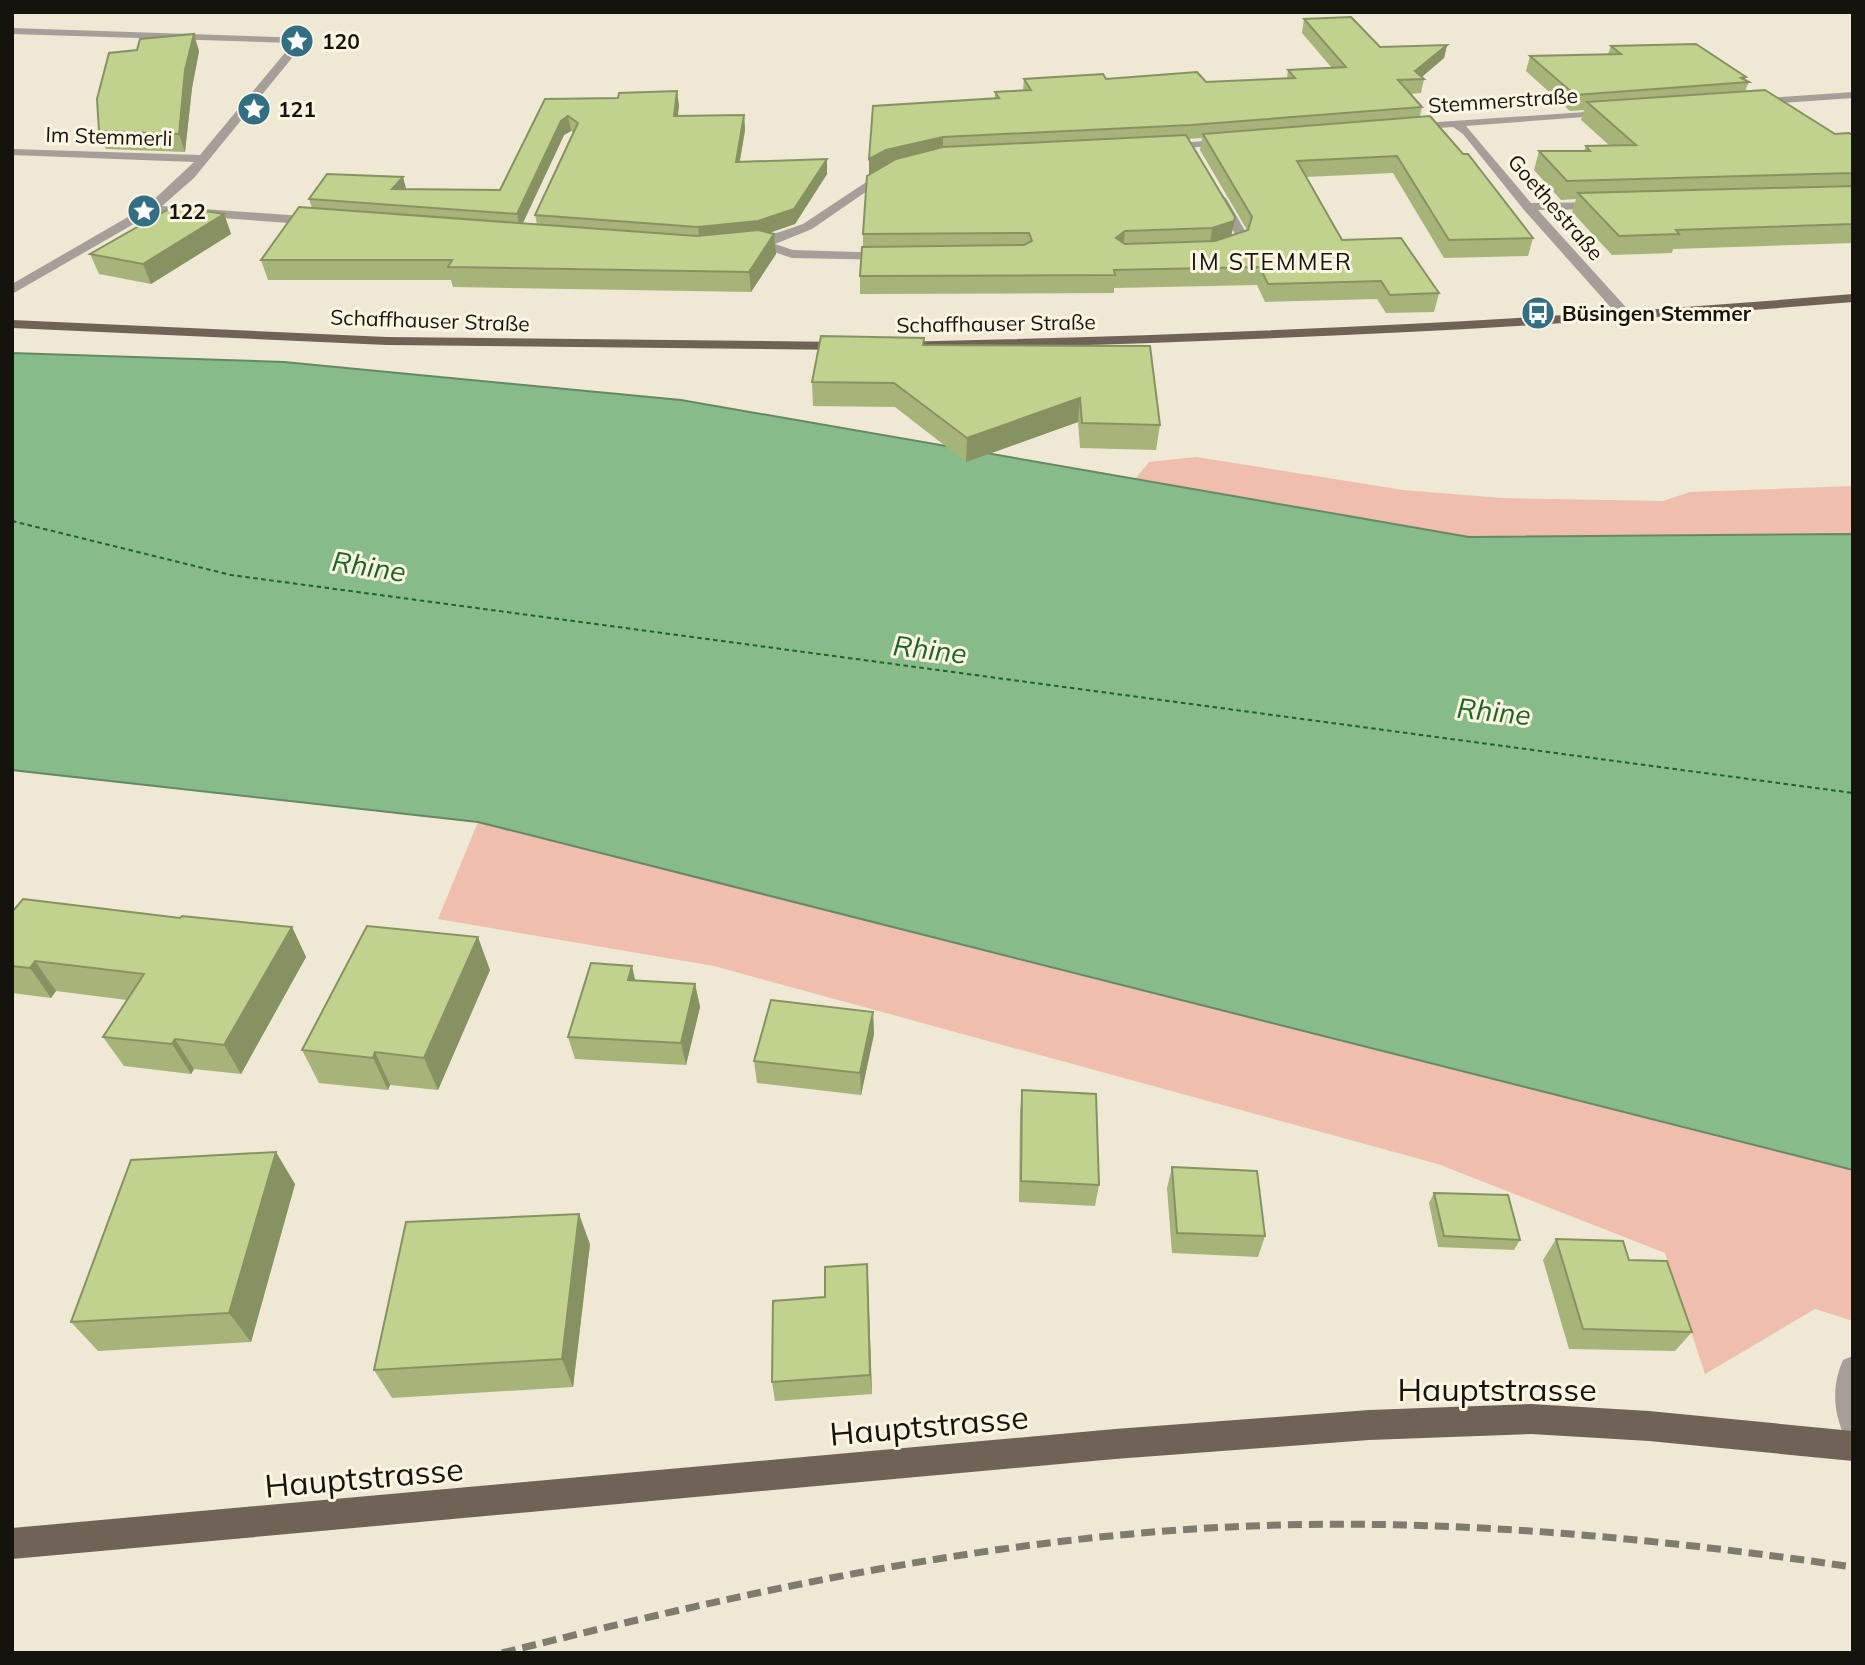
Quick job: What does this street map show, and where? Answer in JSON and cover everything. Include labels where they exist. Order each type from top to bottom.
[{"type":"main road","name":"Schaffhauser Straße","points":[[12,324],[400,341],[868,346],[1336,333],[1627,317],[1853,298]]},
{"type":"main road","name":"Hauptstrasse","points":[[12,1544],[1128,1443],[1369,1424],[1531,1419],[1649,1426],[1853,1446]]},
{"type":"street","points":[[12,32],[301,40],[204,159],[151,209],[12,290]]},
{"type":"street","points":[[1742,102],[1853,95]]},
{"type":"street","name":"Stemmerstraße","points":[[1401,127],[1618,111]]},
{"type":"street","name":"Goethestraße","points":[[1455,123],[1468,132],[1528,207],[1627,317]]},
{"type":"street","points":[[1147,148],[1192,151],[1242,141]]},
{"type":"street","name":"Im Stemmerli","points":[[12,152],[204,159]]},
{"type":"street","points":[[736,246],[760,243],[810,226],[869,182],[900,167]]},
{"type":"street","points":[[1212,252],[1239,242],[1241,234],[1215,190]]},
{"type":"street","points":[[1528,207],[1612,205]]},
{"type":"street","points":[[151,209],[332,223]]},
{"type":"street","points":[[760,243],[792,254],[905,257]]},
{"type":"street","points":[[1853,1370],[1848,1405],[1853,1423]]},
{"type":"shaded area","points":[[1196,457],[1403,490],[1503,498],[1663,501],[1690,492],[1853,486],[1853,534],[1469,537],[1131,484],[1149,462]]},
{"type":"shaded area","points":[[478,822],[1853,1170],[1853,1321],[1815,1309],[1705,1374],[1665,1253],[1438,1164],[714,966],[438,919]]},
{"type":"water","name":"Rhine","points":[[12,353],[284,362],[681,400],[1469,537],[1853,534],[1853,1170],[478,822],[12,770]]},
{"type":"building","points":[[1351,17],[1380,47],[1447,45],[1415,71],[1424,79],[1398,80],[1422,107],[1191,125],[943,137],[886,150],[869,159],[873,106],[999,98],[995,92],[1031,90],[1024,79],[1103,74],[1106,79],[1197,72],[1206,82],[1295,78],[1288,70],[1346,67],[1304,19]]},
{"type":"building","points":[[194,34],[185,70],[179,134],[99,131],[97,99],[109,53],[137,50],[140,39]]},
{"type":"building","points":[[1696,44],[1746,77],[1741,78],[1749,82],[1575,95],[1530,56],[1621,54],[1611,46]]},
{"type":"building","points":[[1765,90],[1835,134],[1853,135],[1853,173],[1567,181],[1539,151],[1590,151],[1586,146],[1636,145],[1587,102]]},
{"type":"building","points":[[677,91],[674,116],[744,115],[736,162],[827,159],[794,209],[758,221],[698,227],[535,215],[578,123],[568,116],[561,121],[517,214],[309,199],[327,174],[403,177],[392,189],[500,190],[545,99],[618,98],[619,93]]},
{"type":"building","points":[[1430,116],[1463,154],[1468,154],[1533,238],[1449,240],[1397,156],[1297,161],[1342,240],[1401,238],[1439,293],[1390,295],[1381,281],[1268,284],[1260,267],[1114,270],[1115,275],[860,276],[862,247],[1024,245],[1032,241],[1029,233],[863,234],[867,176],[896,159],[943,147],[1186,135],[1235,217],[1234,221],[1212,228],[1125,231],[1116,238],[1125,244],[1215,241],[1248,230],[1252,217],[1203,134]]},
{"type":"building","points":[[1853,186],[1853,224],[1676,230],[1679,234],[1619,236],[1578,193]]},
{"type":"building","points":[[174,206],[224,214],[143,264],[90,254]]},
{"type":"building","points":[[299,207],[697,236],[758,230],[774,234],[749,272],[448,267],[452,260],[261,260]]},
{"type":"building","points":[[821,336],[924,338],[923,345],[1150,346],[1160,425],[1082,423],[1080,398],[967,438],[894,383],[812,382]]},
{"type":"building","points":[[23,899],[180,918],[182,916],[292,927],[224,1045],[175,1039],[172,1044],[103,1037],[144,974],[35,961],[30,968],[12,966],[12,912]]},
{"type":"building","points":[[367,926],[478,937],[424,1058],[375,1052],[373,1058],[302,1050]]},
{"type":"building","points":[[591,963],[632,966],[628,980],[695,984],[681,1043],[568,1037]]},
{"type":"building","points":[[771,1000],[873,1012],[860,1073],[754,1061]]},
{"type":"building","points":[[1022,1090],[1096,1094],[1099,1185],[1021,1181]]},
{"type":"building","points":[[276,1152],[229,1313],[71,1322],[131,1160]]},
{"type":"building","points":[[1172,1167],[1257,1171],[1265,1236],[1177,1233]]},
{"type":"building","points":[[1434,1193],[1508,1195],[1520,1240],[1444,1236]]},
{"type":"building","points":[[579,1214],[562,1359],[374,1370],[406,1222]]},
{"type":"building","points":[[1556,1239],[1623,1241],[1629,1260],[1667,1261],[1692,1332],[1583,1329]]},
{"type":"building","points":[[867,1264],[870,1375],[772,1382],[773,1301],[825,1297],[825,1267]]},
{"type":"ferry route","points":[[12,521],[231,575],[1853,793]]},
{"type":"railway","points":[[502,1653],[687,1608],[874,1570],[1061,1541],[1156,1532],[1327,1524],[1478,1528],[1628,1539],[1853,1567]]},
{"type":"place","name":"120","points":[[297,41]]},
{"type":"place","name":"121","points":[[254,109]]},
{"type":"place","name":"122","points":[[144,211]]},
{"type":"place","name":"Büsingen Stemmer","points":[[1538,313]]},
{"type":"district","name":"IM STEMMER","points":[[1272,261]]}]
